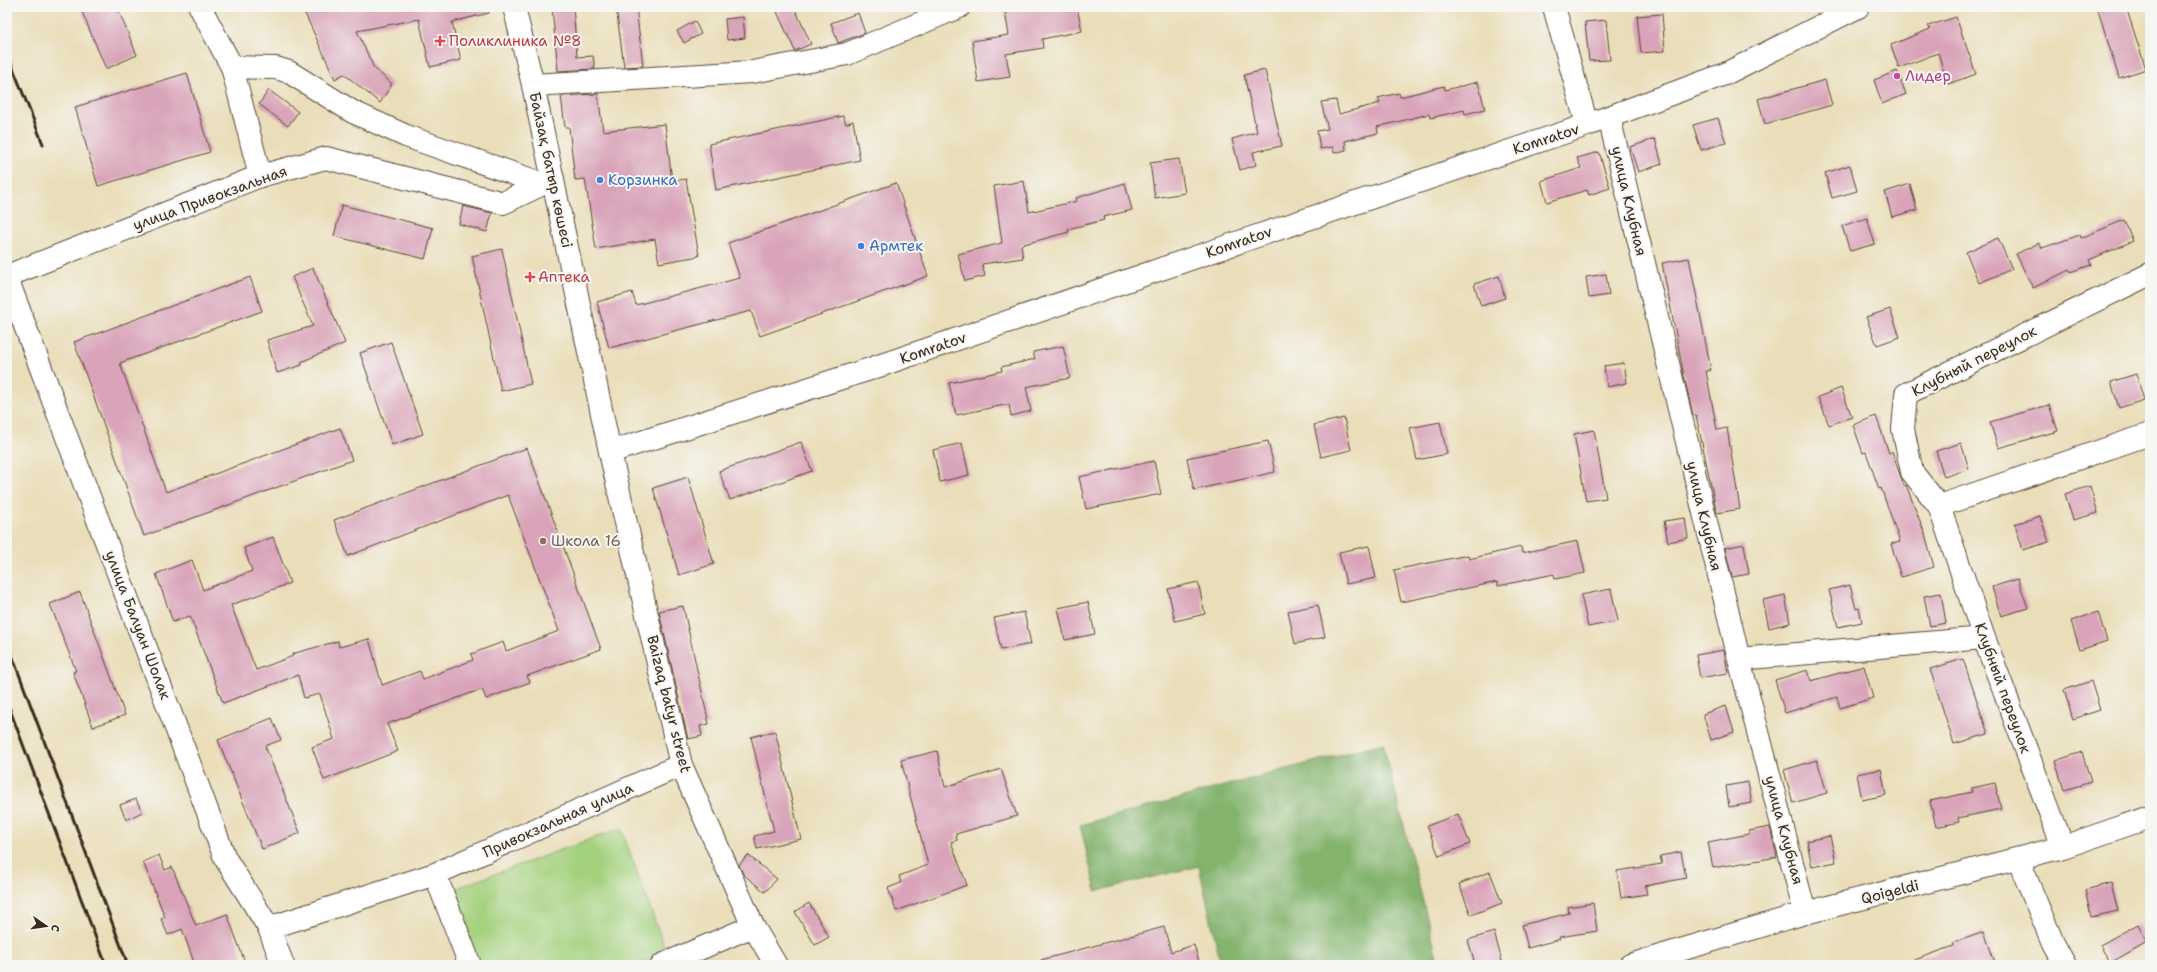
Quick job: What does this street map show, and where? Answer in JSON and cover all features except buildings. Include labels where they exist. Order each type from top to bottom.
[{"type":"street","points":[[200,7],[232,67],[260,176]]},
{"type":"street","name":"Байзақ батыр көшесі","points":[[514,7],[533,85],[548,182],[610,452]]},
{"type":"street","points":[[533,85],[752,72],[847,54],[959,7]]},
{"type":"street","points":[[1554,7],[1587,125]]},
{"type":"street","name":"Komratov","points":[[610,452],[870,369],[1257,236],[1587,125],[1726,74],[1858,7]]},
{"type":"street","points":[[232,67],[270,68],[289,72],[353,112],[406,136],[548,182]]},
{"type":"street","name":"улица Клубная","points":[[1609,117],[1739,659],[1806,913]]},
{"type":"street","name":"улица Привокзальная","points":[[7,277],[260,176],[326,158],[503,203],[548,182]]},
{"type":"street","name":"Клубный переулок","points":[[2063,847],[1984,638],[1939,506],[1912,472],[1903,429],[1906,394],[2150,274]]},
{"type":"street","name":"улица Балуан Шолак","points":[[7,277],[225,858],[269,928],[283,965]]},
{"type":"street","points":[[1939,506],[2150,434]]},
{"type":"street","name":"Baizaq batyr street","points":[[610,452],[681,765],[753,926],[776,965]]},
{"type":"street","points":[[1739,659],[1984,638]]},
{"type":"street","name":"Привокзальная улица","points":[[269,928],[436,874],[681,765]]},
{"type":"street","name":"Qoigeldi","points":[[1630,965],[1806,913],[2063,847],[2150,817]]},
{"type":"street","points":[[2018,859],[2053,944],[2065,965]]},
{"type":"street","points":[[436,874],[470,965]]},
{"type":"street","points":[[662,965],[753,926]]},
{"type":"green space","points":[[1383,743],[1439,965],[1221,965],[1199,866],[1096,891],[1080,825]]},
{"type":"green space","points":[[621,828],[667,954],[635,965],[478,965],[451,890]]},
{"type":"railway","points":[[7,53],[43,144]]},
{"type":"railway","points":[[7,642],[128,965]]},
{"type":"railway","points":[[7,702],[106,965]]},
{"type":"place","name":"Поликлиника №8","points":[[440,41]]},
{"type":"place","name":"Лидер","points":[[1897,76]]},
{"type":"place","name":"Корзинка","points":[[600,180]]},
{"type":"place","name":"Армтек","points":[[861,246]]},
{"type":"place","name":"Аптека","points":[[530,277]]},
{"type":"place","name":"Школа 16","points":[[543,541]]}]
